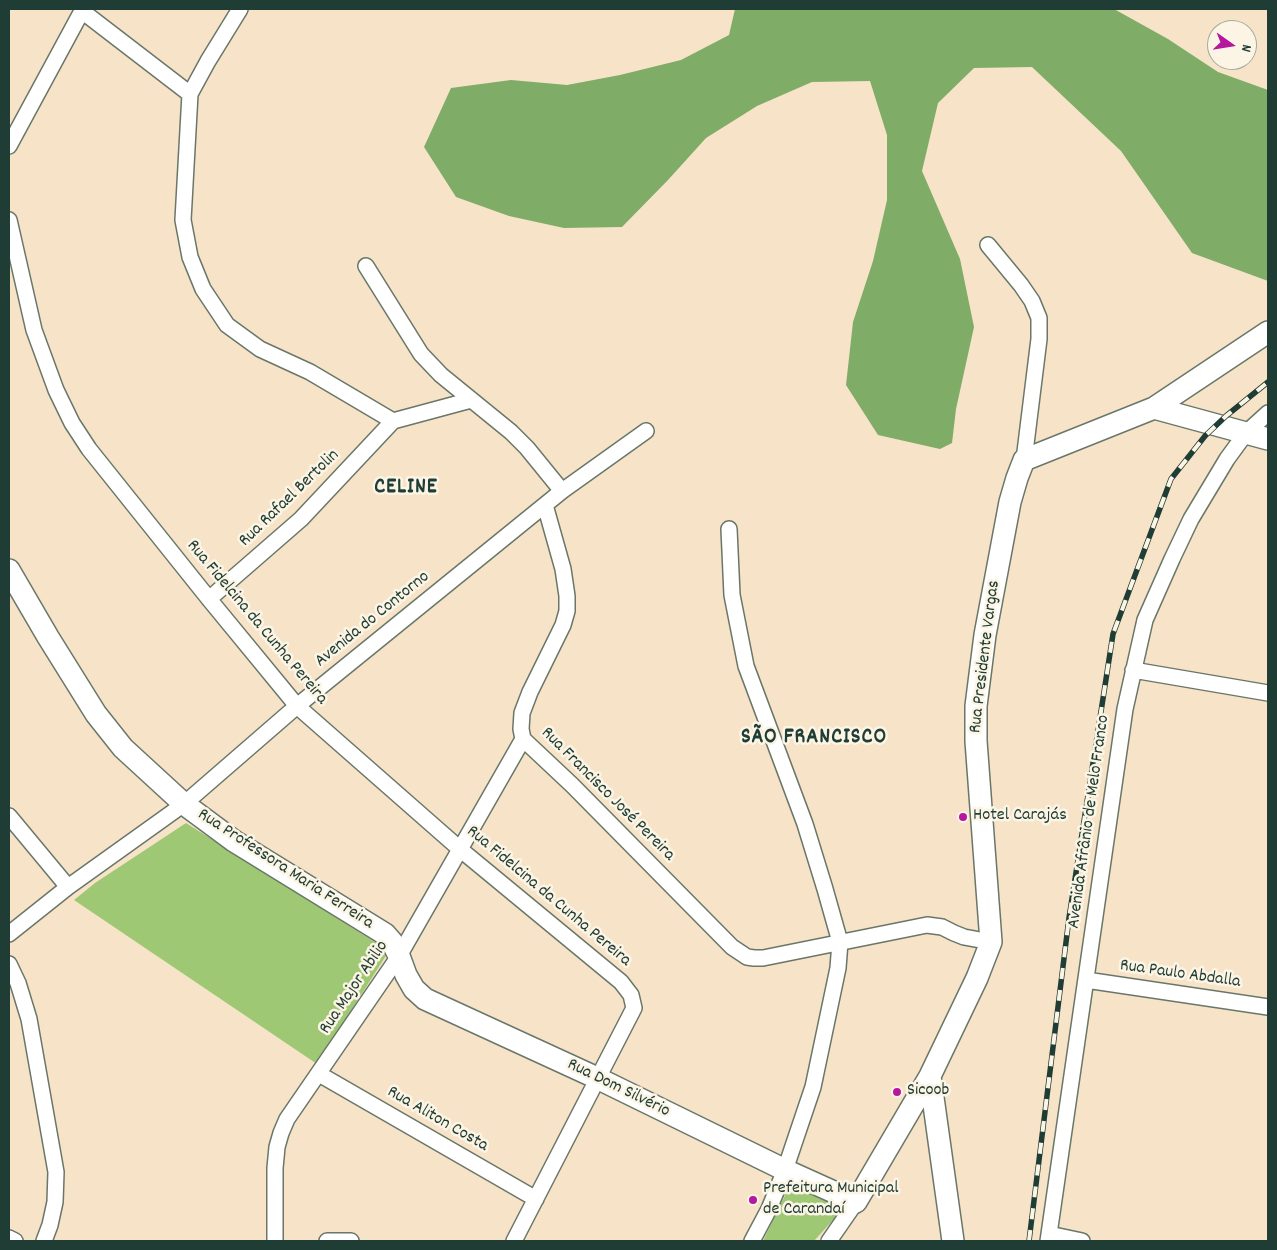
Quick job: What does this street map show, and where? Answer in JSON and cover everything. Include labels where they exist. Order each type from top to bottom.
[{"type":"street","points":[[240,9],[190,94],[183,220],[190,257],[203,289],[227,325],[260,349],[310,372],[393,421],[471,400]]},
{"type":"street","points":[[9,146],[82,10],[190,94]]},
{"type":"street","name":"Rua Fidelcina da Cunha Pereira","points":[[9,220],[34,330],[56,390],[72,423],[89,448],[209,598],[297,706],[461,850],[621,982],[631,996],[634,1008],[597,1078]]},
{"type":"street","name":"Rua Presidente Vargas","points":[[856,1202],[930,1076],[977,978],[991,942],[976,742],[976,706],[985,636],[1010,502],[1016,478],[1024,460],[1040,339],[1039,318],[1032,301],[988,245]]},
{"type":"street","points":[[366,266],[421,354],[441,375],[511,432],[527,448],[562,491]]},
{"type":"street","points":[[1024,460],[1154,408],[1268,332]]},
{"type":"street","points":[[1154,408],[1268,439]]},
{"type":"street","name":"Avenida Afrânio de Melo Franco","points":[[1049,1238],[1125,710],[1145,620],[1172,559],[1196,512],[1227,459],[1246,433],[1268,413]]},
{"type":"street","name":"Rua Rafael Bertolin","points":[[209,598],[301,519],[393,421]]},
{"type":"street","name":"Avenida do Contorno","points":[[9,934],[68,887],[184,804],[297,706],[562,491],[646,431]]},
{"type":"street","name":"Rua Francisco José Pereira","points":[[545,505],[568,596],[567,611],[522,713],[521,729],[523,739],[599,812],[732,947],[747,957],[763,958],[927,925],[942,927],[964,937],[991,942]]},
{"type":"street","points":[[729,529],[732,595],[746,666],[805,824],[840,942],[837,977],[813,1087],[785,1170],[769,1208],[752,1241]]},
{"type":"street","name":"Rua Professora Maria Ferreira","points":[[9,570],[96,714],[123,748],[184,804],[234,841],[385,934],[400,956]]},
{"type":"street","points":[[1133,670],[1268,693]]},
{"type":"street","name":"Rua Major Abilio","points":[[275,1241],[275,1168],[277,1147],[288,1119],[400,956],[523,739]]},
{"type":"street","points":[[9,816],[68,887]]},
{"type":"street","name":"Rua Dom Silvério","points":[[400,956],[406,975],[414,988],[425,999],[597,1078],[785,1170],[856,1202]]},
{"type":"street","points":[[9,964],[18,983],[28,1019],[56,1172],[55,1202],[44,1241]]},
{"type":"street","name":"Rua Paulo Abdalla","points":[[1086,980],[1268,1007]]},
{"type":"street","name":"Rua Aliton Costa","points":[[319,1074],[536,1199]]},
{"type":"street","points":[[930,1076],[953,1241]]},
{"type":"street","points":[[514,1241],[597,1078]]},
{"type":"street","points":[[830,1241],[856,1202]]},
{"type":"street","points":[[9,1238],[15,1241]]},
{"type":"street","points":[[1049,1238],[1082,1241]]},
{"type":"street","points":[[327,1241],[351,1241]]},
{"type":"green space","points":[[735,9],[1114,9],[1168,39],[1207,65],[1207,70],[1215,70],[1268,90],[1268,281],[1192,253],[1121,151],[1032,67],[974,68],[938,103],[922,171],[960,259],[974,327],[956,409],[952,443],[940,449],[878,435],[846,385],[853,322],[873,261],[887,200],[887,135],[870,81],[812,82],[757,106],[706,138],[622,227],[564,228],[509,216],[456,197],[424,147],[451,88],[511,80],[567,85],[620,75],[681,60],[729,35]]},
{"type":"green space","points":[[186,823],[389,951],[317,1064],[74,900],[95,883]]},
{"type":"green space","points":[[790,1185],[843,1209],[814,1241],[763,1241]]},
{"type":"railway","points":[[1029,1241],[1069,918],[1113,634],[1171,479],[1205,436],[1226,416],[1268,382]]},
{"type":"place","name":"Hotel Carajás","points":[[963,817]]},
{"type":"place","name":"Sicoob","points":[[897,1092]]},
{"type":"place","name":"Prefeitura Municipal de Carandaí","points":[[753,1200]]},
{"type":"district","name":"CELINE","points":[[406,489]]},
{"type":"district","name":"SÃO FRANCISCO","points":[[814,739]]}]
